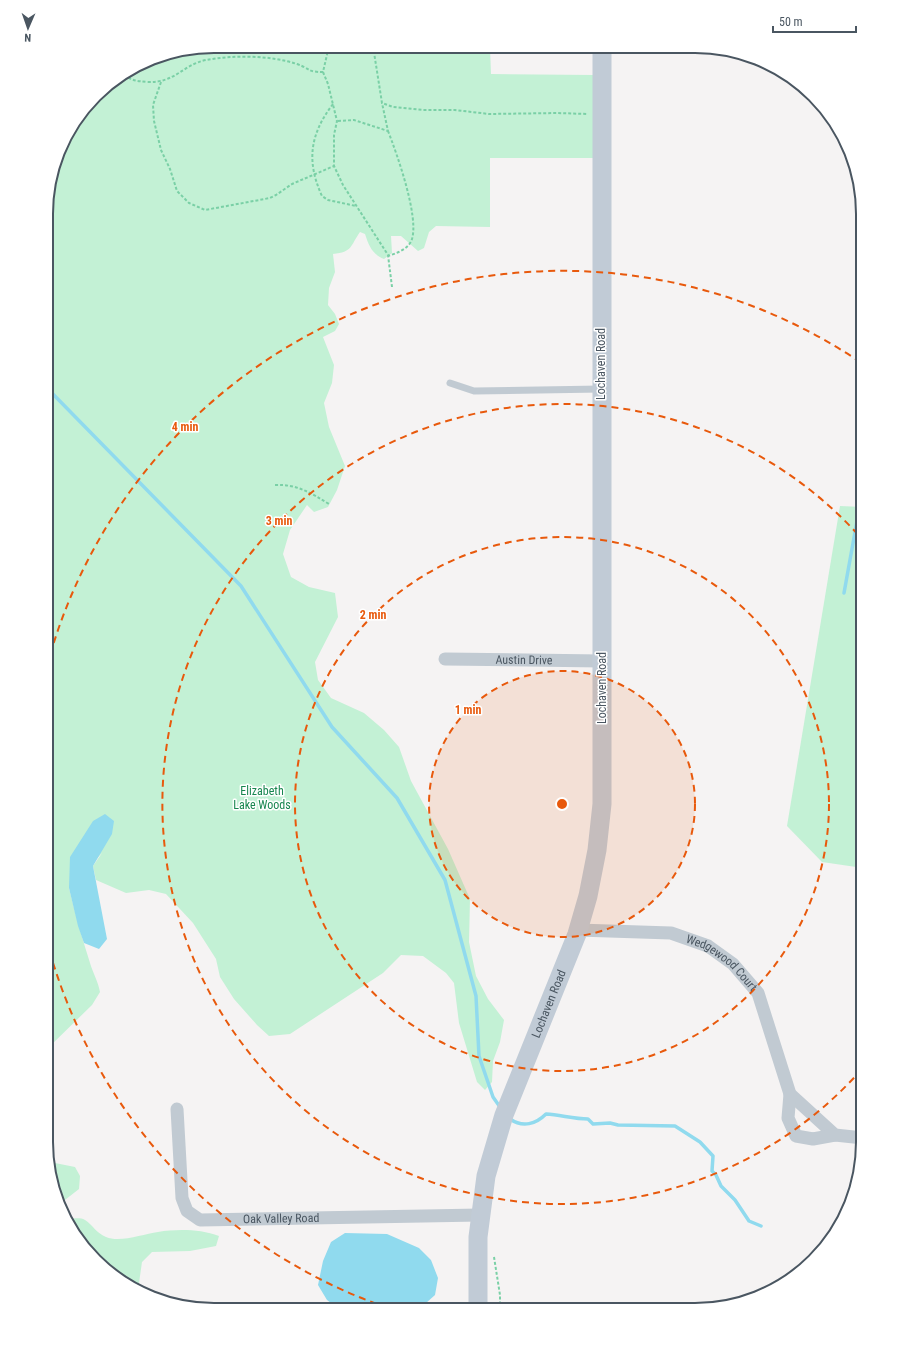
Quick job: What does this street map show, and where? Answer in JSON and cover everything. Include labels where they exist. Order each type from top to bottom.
[{"type":"street","name":"Lochaven Road","points":[[478,1303],[477,1277],[480,1215],[486,1176],[504,1115],[578,930],[588,896],[594,865],[602,804],[602,53]]},
{"type":"street","name":"Austin Drive","points":[[445,659],[602,661]]},
{"type":"street","name":"Wedgewood Court","points":[[578,930],[671,933],[708,946],[733,964],[758,993],[790,1094],[788,1118],[796,1136],[813,1139],[835,1135],[856,1137]]},
{"type":"street","points":[[790,1094],[835,1135]]},
{"type":"street","name":"Oak Valley Road","points":[[177,1109],[182,1198],[187,1211],[200,1220],[480,1215]]},
{"type":"lane","points":[[450,384],[474,391],[601,389]]},
{"type":"path","points":[[327,53],[323,72],[337,121],[334,135],[334,166],[343,185],[388,256],[392,287]]},
{"type":"path","points":[[374,53],[388,131],[410,205],[413,226],[410,242],[399,253],[388,256]]},
{"type":"path","points":[[128,78],[134,81],[161,82],[197,62],[227,56],[269,59],[298,64],[311,72],[323,72]]},
{"type":"path","points":[[161,82],[153,105],[154,121],[161,150],[170,169],[177,191],[189,202],[205,210],[270,198],[292,184],[334,166]]},
{"type":"path","points":[[382,103],[408,108],[455,110],[489,114],[557,113],[602,115]]},
{"type":"path","points":[[333,104],[322,122],[313,142],[311,157],[314,174],[322,196],[328,200],[357,206]]},
{"type":"path","points":[[337,121],[354,120],[388,131]]},
{"type":"path","points":[[275,485],[290,484],[329,504]]},
{"type":"path","points":[[493,1250],[500,1303]]},
{"type":"green space","name":"Elizabeth Lake Woods","points":[[490,53],[491,74],[594,75],[594,158],[490,158],[490,227],[436,226],[429,232],[424,248],[418,251],[401,236],[391,236],[392,253],[384,259],[374,252],[365,234],[360,232],[348,250],[333,254],[335,272],[329,288],[328,305],[335,314],[339,324],[335,331],[323,337],[334,365],[332,383],[324,403],[329,427],[345,466],[337,490],[328,507],[314,512],[307,505],[290,530],[283,554],[291,577],[309,587],[335,593],[338,617],[315,662],[318,680],[331,698],[364,713],[384,730],[399,747],[411,781],[448,849],[470,899],[469,942],[476,976],[488,999],[504,1020],[500,1042],[493,1061],[492,1082],[485,1090],[477,1082],[459,1023],[454,983],[446,973],[423,956],[401,955],[383,973],[290,1034],[269,1036],[234,999],[220,977],[216,959],[193,923],[166,894],[149,890],[126,893],[96,880],[93,866],[102,853],[69,888],[84,944],[100,992],[92,1005],[53,1043],[53,203],[58,172],[65,152],[75,133],[86,116],[100,100],[124,80],[152,65],[172,58],[193,54]]},
{"type":"green space","points":[[840,506],[856,507],[856,867],[822,862],[787,826]]},
{"type":"green space","points":[[54,1163],[75,1167],[80,1176],[79,1189],[64,1201],[58,1184]]},
{"type":"green space","points":[[72,1218],[85,1220],[100,1233],[112,1239],[125,1239],[173,1230],[204,1232],[219,1236],[216,1246],[190,1251],[152,1252],[142,1262],[139,1284],[124,1276],[100,1256],[80,1232]]},
{"type":"water","points":[[105,814],[114,821],[112,834],[93,866],[107,939],[99,949],[84,943],[78,926],[69,888],[70,857],[93,821]]},
{"type":"water","points":[[345,1233],[387,1234],[419,1248],[431,1260],[438,1278],[435,1295],[426,1303],[331,1303],[327,1300],[318,1285],[323,1261],[331,1242]]},
{"type":"waterway","points":[[53,394],[241,586],[332,727],[397,798],[445,880],[476,996],[479,1056],[493,1097],[500,1107]]},
{"type":"waterway","points":[[844,593],[856,527]]},
{"type":"waterway","points":[[510,1119],[515,1122],[529,1124],[546,1114],[588,1119],[593,1124],[610,1123],[618,1125],[675,1126],[700,1142],[713,1156],[712,1171],[716,1175],[721,1186],[735,1200],[749,1221],[761,1226]]}]
